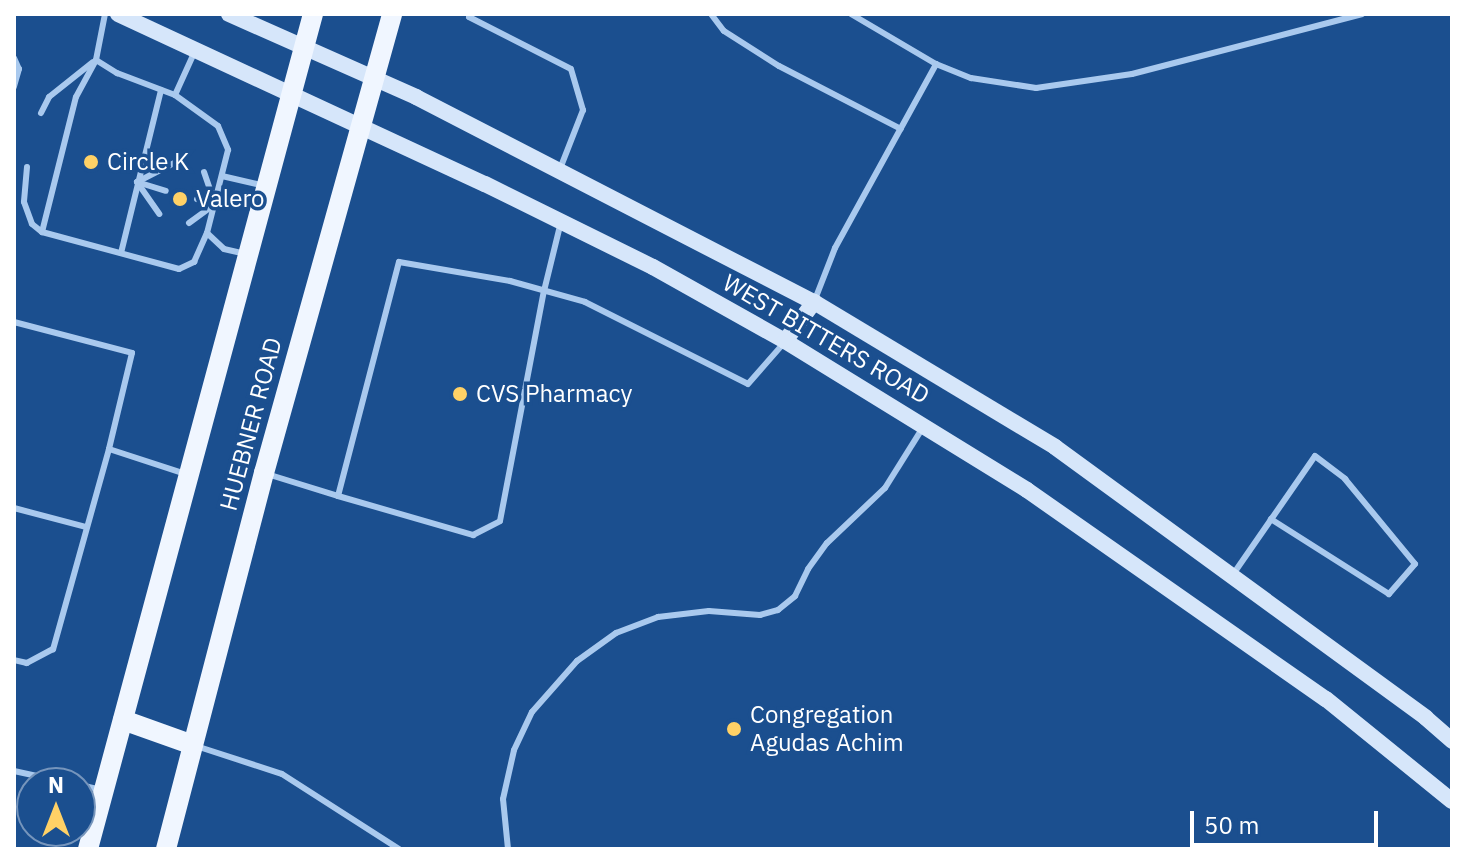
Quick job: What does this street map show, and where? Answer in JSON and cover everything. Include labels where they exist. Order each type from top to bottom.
[{"type":"main road","name":"WEST BITTERS ROAD","points":[[118,14],[360,125],[653,267],[785,341],[925,424],[1027,490],[1326,699],[1452,801]]},
{"type":"main road","name":"WEST BITTERS ROAD","points":[[229,14],[373,78],[560,169],[814,302],[1055,447],[1426,718],[1452,741]]},
{"type":"main road","name":"HUEBNER ROAD","points":[[88,849],[313,14]]},
{"type":"main road","name":"HUEBNER ROAD","points":[[166,849],[264,473],[392,14]]},
{"type":"main road","points":[[785,341],[814,302]]},
{"type":"main road","points":[[123,720],[193,745]]},
{"type":"lane","points":[[42,232],[76,97],[96,60],[105,14]]},
{"type":"lane","points":[[470,14],[469,17],[571,69],[583,110],[560,169]]},
{"type":"lane","points":[[711,14],[724,31],[779,66],[901,129]]},
{"type":"lane","points":[[851,14],[936,64],[995,84],[1036,88],[1132,74],[1362,14]]},
{"type":"lane","points":[[175,95],[196,49]]},
{"type":"lane","points":[[14,58],[19,69],[14,87]]},
{"type":"lane","points":[[27,167],[24,202],[32,224],[42,232],[186,267],[194,262],[207,233],[228,150],[218,126],[175,95],[117,73],[96,60]]},
{"type":"lane","points":[[41,113],[49,97],[96,60]]},
{"type":"lane","points":[[814,302],[835,248],[936,64]]},
{"type":"lane","points":[[121,253],[161,90]]},
{"type":"lane","points":[[137,182],[174,163]]},
{"type":"lane","points":[[204,172],[215,204]]},
{"type":"lane","points":[[222,176],[267,186]]},
{"type":"lane","points":[[137,182],[166,191]]},
{"type":"lane","points":[[137,182],[159,214]]},
{"type":"lane","points":[[197,199],[215,204]]},
{"type":"lane","points":[[189,223],[215,204]]},
{"type":"lane","points":[[264,473],[473,535],[500,521],[544,291],[561,222]]},
{"type":"lane","points":[[207,233],[224,249],[248,255]]},
{"type":"lane","points":[[338,496],[399,262],[510,281],[585,302],[748,384],[785,341]]},
{"type":"lane","points":[[14,322],[132,353],[109,449],[53,649],[27,663],[14,660]]},
{"type":"lane","points":[[508,849],[503,799],[514,750],[532,712],[568,670],[616,633],[658,617],[709,611],[760,615],[778,610],[795,596],[808,569],[827,543],[885,488],[925,424]]},
{"type":"lane","points":[[109,449],[189,475]]},
{"type":"lane","points":[[1231,576],[1315,456],[1345,479],[1415,564],[1389,594],[1271,519]]},
{"type":"lane","points":[[14,508],[86,527]]},
{"type":"lane","points":[[193,745],[282,774],[399,849]]},
{"type":"lane","points":[[96,789],[104,791]]},
{"type":"place","name":"Circle K","points":[[91,162]]},
{"type":"place","name":"Valero","points":[[180,199]]},
{"type":"place","name":"CVS Pharmacy","points":[[460,394]]},
{"type":"place","name":"Congregation Agudas Achim","points":[[734,729]]}]
